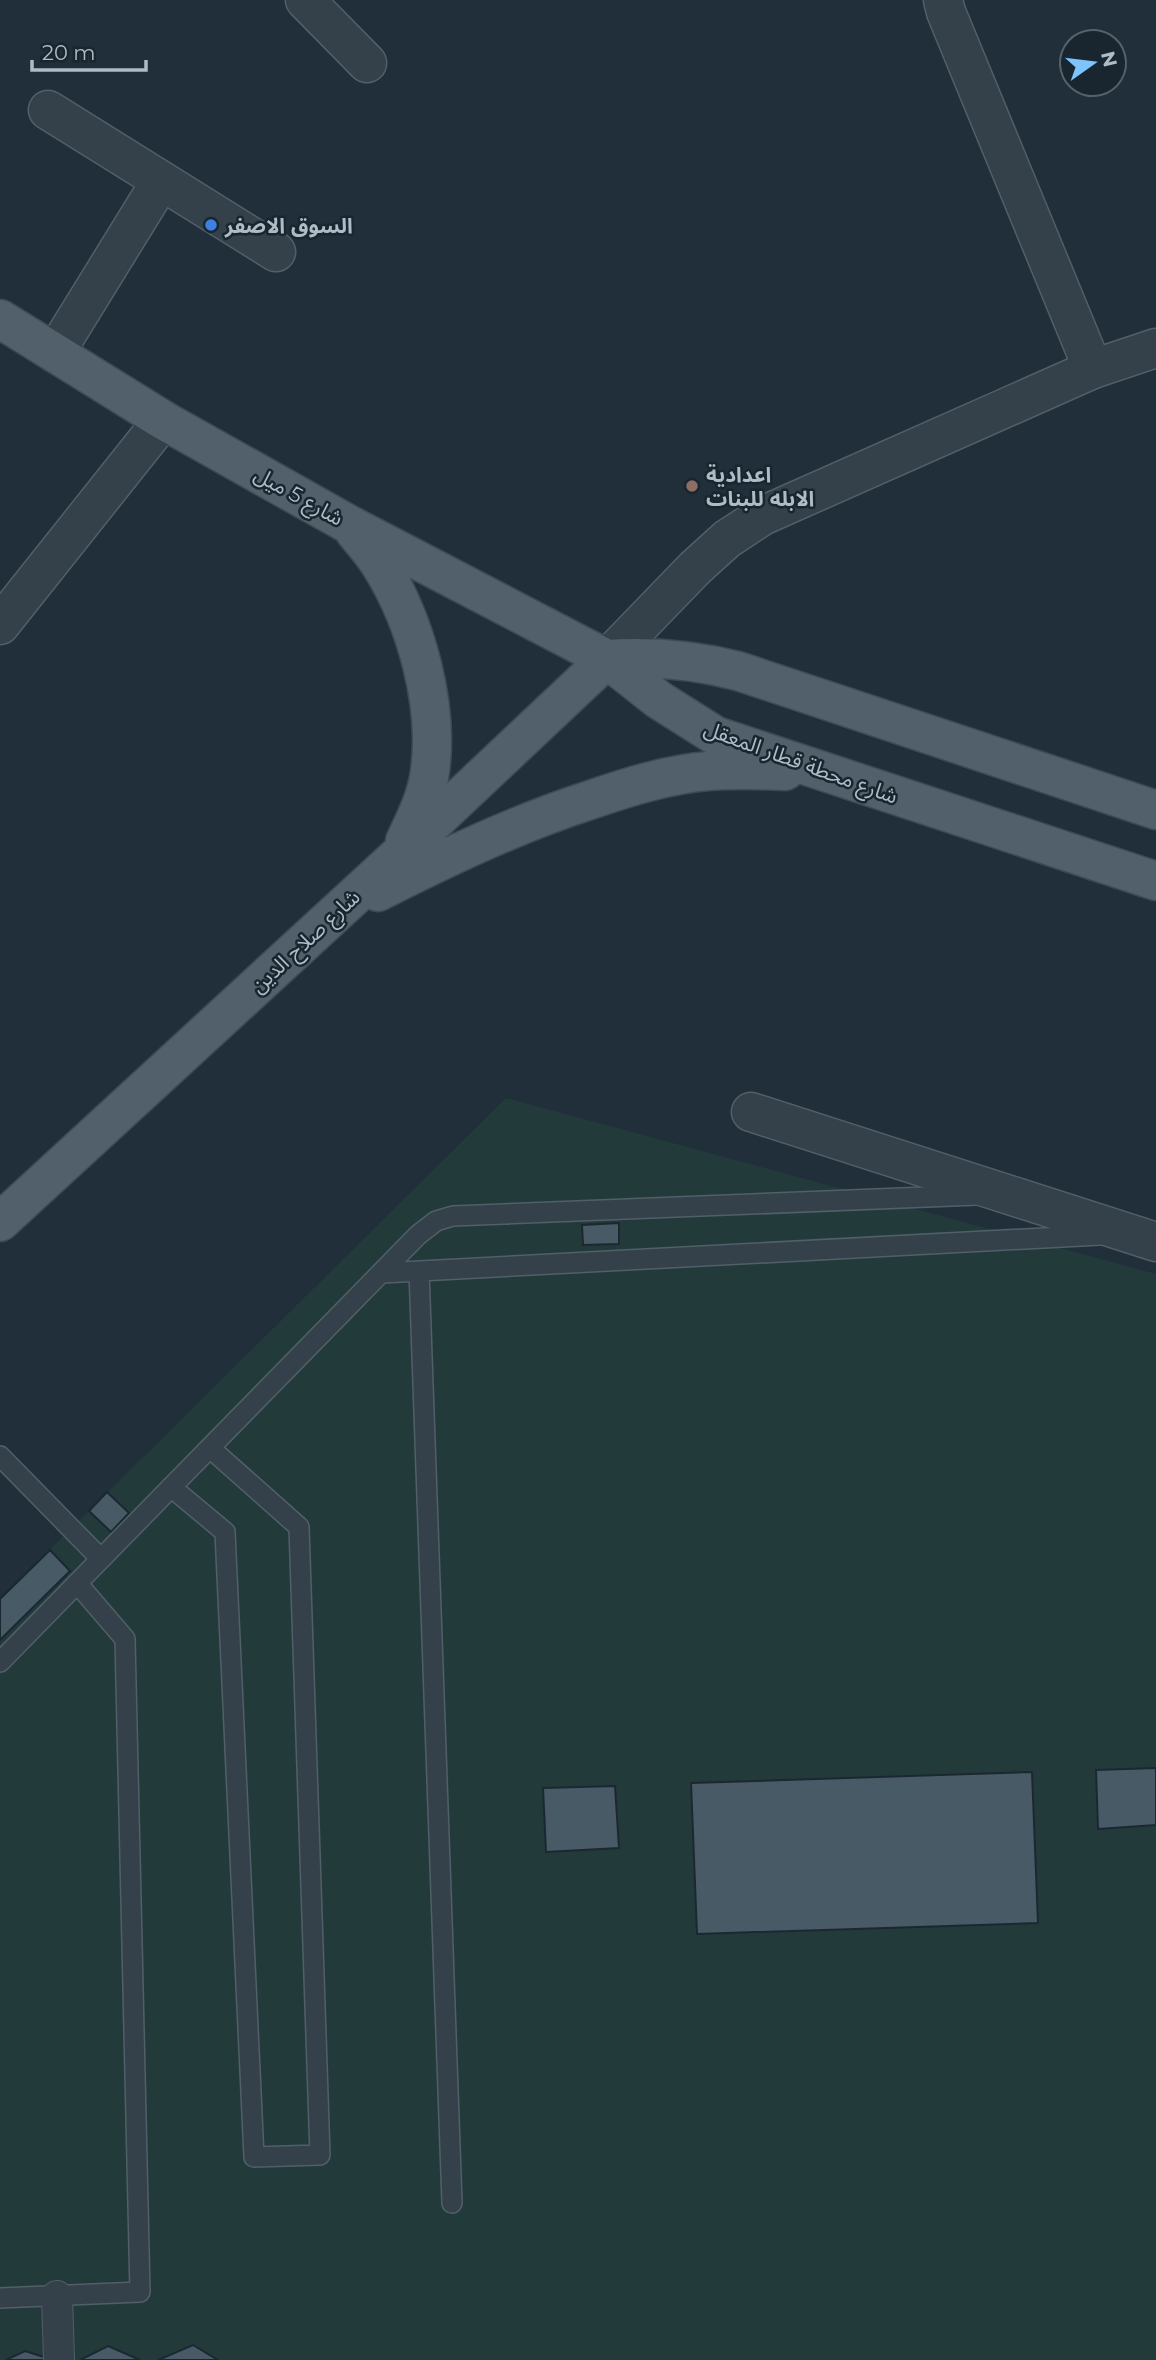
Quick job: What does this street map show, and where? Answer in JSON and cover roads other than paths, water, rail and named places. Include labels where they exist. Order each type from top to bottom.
[{"type":"main road","name":"شارع 5 ميل","points":[[0,319],[163,420],[350,525],[607,659]]},
{"type":"main road","points":[[350,525],[387,577],[419,652],[428,689],[432,732],[430,771],[422,806],[399,855]]},
{"type":"main road","points":[[607,659],[673,658],[738,671],[1156,810]]},
{"type":"main road","name":"شارع محطة قطار المعقل","points":[[607,659],[650,694],[716,736],[1156,881]]},
{"type":"main road","name":"شارع صلاح الدين","points":[[0,1222],[399,855],[607,659]]},
{"type":"main road","points":[[335,913],[496,835],[615,791],[664,778],[708,771],[823,772]]},
{"type":"street","points":[[305,0],[367,63]]},
{"type":"street","points":[[943,0],[1093,369]]},
{"type":"street","points":[[48,110],[276,253]]},
{"type":"street","points":[[55,353],[160,181]]},
{"type":"street","points":[[607,659],[695,568],[727,539],[762,516],[1093,369],[1156,348]]},
{"type":"street","points":[[6,606],[163,420]]},
{"type":"street","points":[[751,1112],[1142,1238]]},
{"type":"street","points":[[57,2296],[59,2360]]},
{"type":"lane","points":[[0,1662],[427,1227],[436,1221],[453,1216],[1006,1194]]},
{"type":"lane","points":[[382,1273],[1142,1238]]},
{"type":"lane","points":[[419,1271],[452,2203]]},
{"type":"lane","points":[[171,1487],[225,1532],[254,2157],[320,2155],[299,1527],[210,1448]]},
{"type":"lane","points":[[0,1456],[101,1559]]},
{"type":"lane","points":[[0,2298],[140,2292],[125,1639],[78,1583]]},
{"type":"place","name":"السوق الاصفر","points":[[211,225]]},
{"type":"place","name":"اعدادية الابله للبنات","points":[[692,486]]}]
